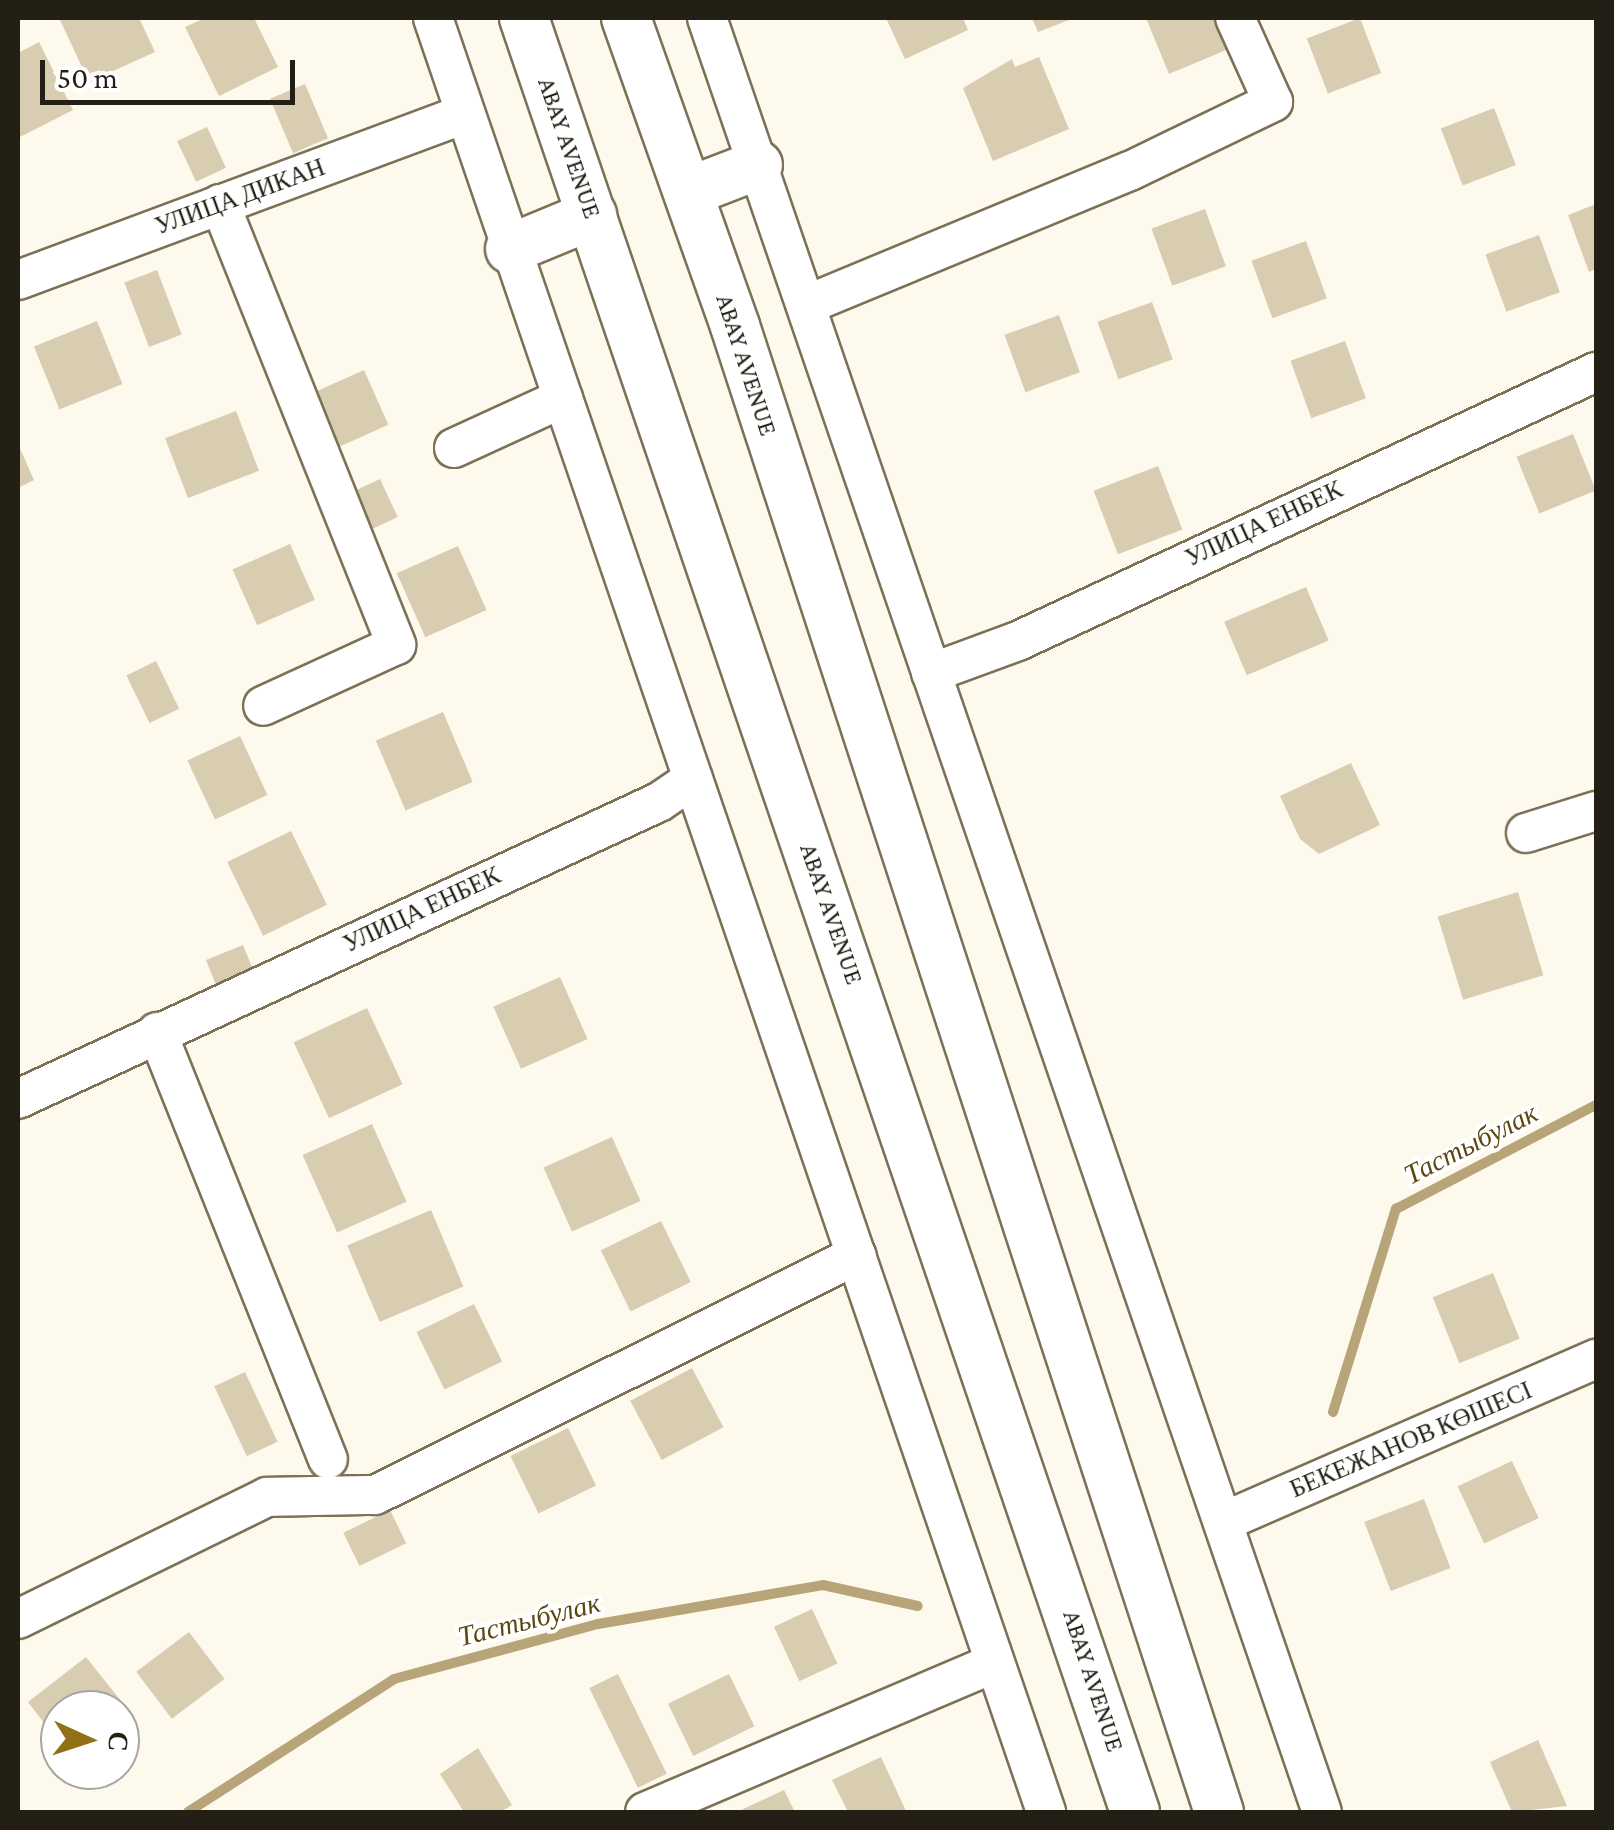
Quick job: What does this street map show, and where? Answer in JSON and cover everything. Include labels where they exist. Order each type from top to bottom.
[{"type":"main road","name":"ABAY AVENUE","points":[[524,18],[1135,1812]]},
{"type":"main road","name":"ABAY AVENUE","points":[[626,18],[688,192],[1219,1812]]},
{"type":"main road","points":[[688,192],[758,164]]},
{"type":"main road","points":[[510,249],[592,215]]},
{"type":"street","points":[[432,18],[462,115],[563,398],[1046,1812]]},
{"type":"street","points":[[708,18],[1322,1812]]},
{"type":"street","points":[[806,304],[1094,186],[1274,102],[1235,18]]},
{"type":"street","name":"УЛИЦА ДИКАН","points":[[18,280],[462,115]]},
{"type":"street","points":[[220,204],[396,645],[263,706]]},
{"type":"street","name":"УЛИЦА ЕНБЕК","points":[[931,673],[1018,641],[1596,372]]},
{"type":"street","points":[[454,448],[563,398]]},
{"type":"street","name":"УЛИЦА ЕНБЕК","points":[[18,1099],[659,802],[693,779]]},
{"type":"street","points":[[1526,834],[1596,811]]},
{"type":"street","points":[[153,1034],[328,1459]]},
{"type":"street","points":[[18,1619],[267,1497],[375,1495],[856,1254]]},
{"type":"street","name":"БЕКЕЖАНОВ КӨШЕСІ","points":[[1225,1520],[1596,1359]]},
{"type":"street","points":[[659,1810],[995,1663]]},
{"type":"building","points":[[59,18],[139,18],[155,52],[89,82]]},
{"type":"building","points":[[205,18],[254,18],[278,67],[219,96],[185,27]]},
{"type":"building","points":[[886,18],[963,18],[968,30],[905,59]]},
{"type":"building","points":[[1032,18],[1074,18],[1038,32]]},
{"type":"building","points":[[1146,18],[1219,18],[1231,48],[1169,74]]},
{"type":"building","points":[[1360,18],[1381,73],[1328,94],[1307,38]]},
{"type":"building","points":[[39,42],[73,110],[18,138],[18,53]]},
{"type":"building","points":[[1039,57],[1069,129],[993,161],[963,88],[1012,59],[1015,67]]},
{"type":"building","points":[[305,84],[328,138],[293,153],[270,99]]},
{"type":"building","points":[[1494,108],[1516,165],[1463,185],[1441,128]]},
{"type":"building","points":[[207,127],[226,168],[196,182],[177,141]]},
{"type":"building","points":[[1596,204],[1596,269],[1589,272],[1568,215]]},
{"type":"building","points":[[1205,209],[1226,266],[1172,286],[1151,228]]},
{"type":"building","points":[[1539,235],[1560,292],[1506,312],[1485,254]]},
{"type":"building","points":[[1306,241],[1327,298],[1272,318],[1251,261]]},
{"type":"building","points":[[157,270],[182,334],[149,347],[124,283]]},
{"type":"building","points":[[1152,302],[1173,359],[1118,379],[1097,322]]},
{"type":"building","points":[[1059,315],[1080,372],[1025,392],[1004,335]]},
{"type":"building","points":[[97,321],[122,384],[59,410],[34,346]]},
{"type":"building","points":[[1345,341],[1366,398],[1311,418],[1290,361]]},
{"type":"building","points":[[364,370],[388,425],[334,449],[309,394]]},
{"type":"building","points":[[236,411],[259,471],[188,498],[165,438]]},
{"type":"building","points":[[1573,434],[1596,491],[1539,513],[1516,457]]},
{"type":"building","points":[[18,444],[34,480],[18,488]]},
{"type":"building","points":[[1158,466],[1182,529],[1118,554],[1094,491]]},
{"type":"building","points":[[380,479],[398,517],[361,534],[344,496]]},
{"type":"building","points":[[290,544],[315,600],[257,625],[232,570]]},
{"type":"building","points":[[458,546],[486,610],[425,637],[397,573]]},
{"type":"building","points":[[1306,587],[1329,640],[1247,675],[1224,622]]},
{"type":"building","points":[[156,661],[179,709],[150,723],[126,675]]},
{"type":"building","points":[[443,712],[473,782],[405,810],[376,741]]},
{"type":"building","points":[[240,736],[267,795],[215,819],[187,761]]},
{"type":"building","points":[[1351,763],[1380,825],[1319,854],[1300,839],[1280,796]]},
{"type":"building","points":[[291,831],[327,905],[263,936],[227,862]]},
{"type":"building","points":[[1518,892],[1543,975],[1463,1000],[1438,917]]},
{"type":"building","points":[[243,945],[255,974],[218,989],[206,960]]},
{"type":"building","points":[[560,977],[588,1039],[521,1069],[493,1007]]},
{"type":"building","points":[[367,1008],[402,1084],[329,1118],[294,1042]]},
{"type":"building","points":[[372,1124],[407,1202],[337,1233],[303,1155]]},
{"type":"building","points":[[612,1137],[640,1201],[572,1231],[543,1168]]},
{"type":"building","points":[[431,1210],[463,1286],[380,1322],[347,1246]]},
{"type":"building","points":[[661,1221],[691,1282],[631,1311],[601,1250]]},
{"type":"building","points":[[1493,1273],[1520,1339],[1459,1363],[1433,1297]]},
{"type":"building","points":[[474,1304],[502,1362],[445,1390],[416,1332]]},
{"type":"building","points":[[692,1368],[723,1427],[662,1460],[630,1401]]},
{"type":"building","points":[[245,1372],[278,1442],[247,1456],[214,1386]]},
{"type":"building","points":[[568,1428],[596,1486],[539,1514],[510,1456]]},
{"type":"building","points":[[1512,1461],[1539,1518],[1484,1543],[1458,1486]]},
{"type":"building","points":[[1424,1499],[1451,1568],[1391,1591],[1364,1522]]},
{"type":"building","points":[[390,1510],[406,1543],[359,1566],[343,1533]]},
{"type":"building","points":[[812,1609],[837,1663],[799,1681],[774,1627]]},
{"type":"building","points":[[189,1632],[225,1679],[172,1719],[136,1672]]},
{"type":"building","points":[[86,1657],[112,1690],[43,1690]]},
{"type":"building","points":[[618,1674],[667,1774],[638,1788],[589,1688]]},
{"type":"building","points":[[729,1674],[754,1726],[693,1756],[668,1704]]},
{"type":"building","points":[[40,1693],[40,1718],[28,1702]]},
{"type":"building","points":[[1538,1740],[1567,1806],[1512,1812],[1490,1762]]},
{"type":"building","points":[[478,1748],[512,1805],[500,1812],[464,1812],[440,1774]]},
{"type":"building","points":[[881,1757],[906,1811],[848,1812],[832,1780]]},
{"type":"building","points":[[784,1790],[795,1812],[737,1812]]},
{"type":"waterway","name":"Тастыбулак","points":[[1333,1412],[1396,1209],[1596,1105]]},
{"type":"waterway","name":"Тастыбулак","points":[[188,1812],[394,1679],[598,1624],[823,1585],[918,1606]]}]
